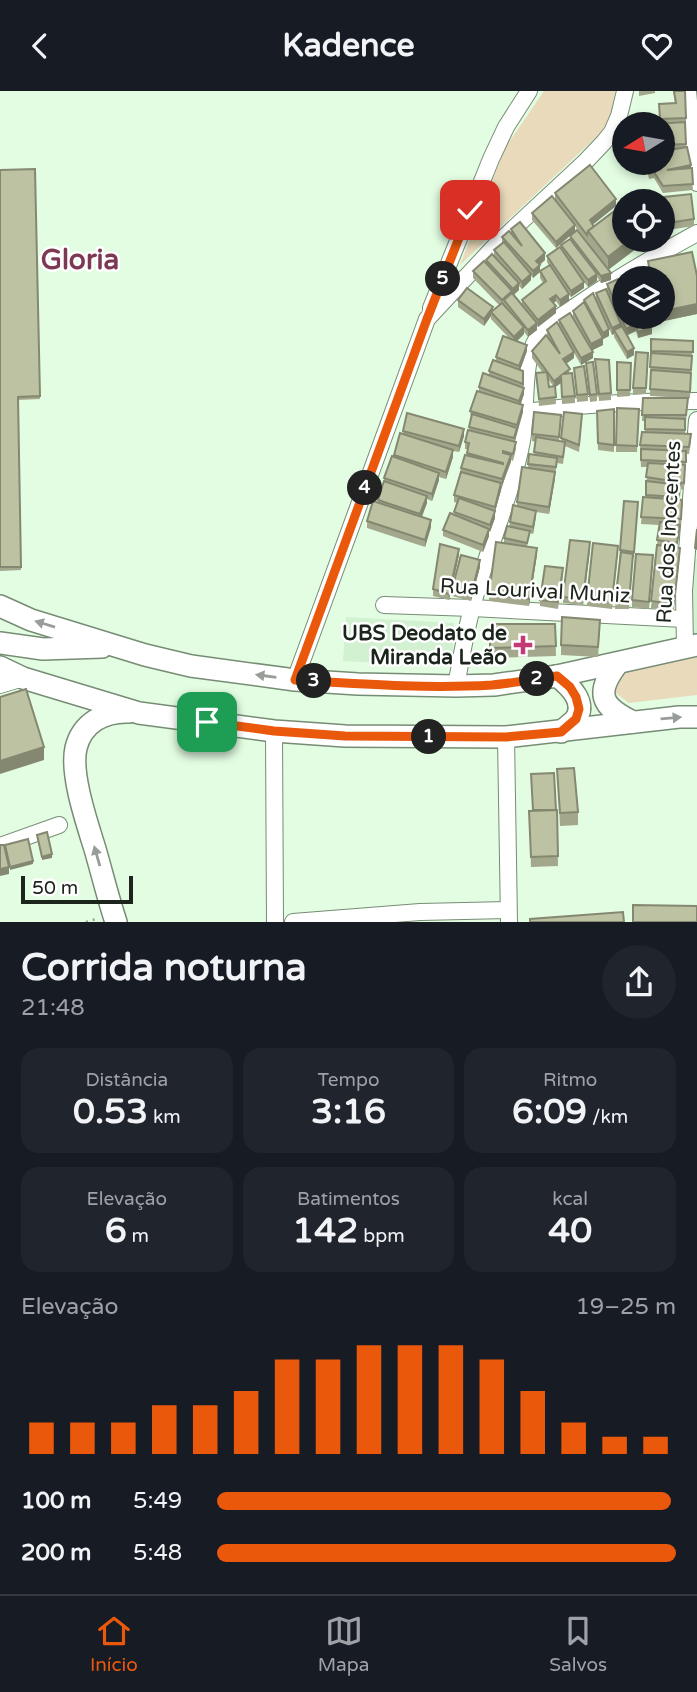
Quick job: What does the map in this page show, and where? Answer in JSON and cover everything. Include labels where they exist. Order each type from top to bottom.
[{"type":"street","points":[[295,680],[427,319],[491,159],[506,127],[529,91]]},
{"type":"street","points":[[427,319],[496,245],[604,142],[619,116],[625,91]]},
{"type":"street","points":[[688,91],[697,183]]},
{"type":"street","points":[[456,686],[472,608],[516,467],[526,412],[529,356],[534,343],[551,324],[597,291],[697,233]]},
{"type":"street","points":[[526,412],[602,403],[697,401]]},
{"type":"street","name":"Rua dos Inocentes","points":[[691,646],[684,619],[684,591],[697,420]]},
{"type":"street","name":"Rua Lourival Muniz","points":[[384,605],[684,619]]},
{"type":"street","points":[[0,606],[31,619],[116,646],[191,666],[295,680],[358,684],[494,685],[557,676],[691,646]]},
{"type":"street","points":[[0,643],[43,649],[116,646]]},
{"type":"street","points":[[618,663],[604,685],[605,701],[617,715],[633,722]]},
{"type":"street","points":[[0,667],[23,678],[139,713]]},
{"type":"street","points":[[557,676],[570,687],[579,709],[576,719],[561,732]]},
{"type":"street","points":[[0,685],[23,678]]},
{"type":"street","points":[[116,922],[76,776],[75,751],[80,735],[103,715],[116,712],[139,713],[274,731],[345,736],[506,737],[697,717]]},
{"type":"street","points":[[274,731],[275,922]]},
{"type":"street","points":[[293,922],[509,916],[506,737]]},
{"type":"street","points":[[0,846],[59,825]]},
{"type":"shaded area","points":[[544,91],[615,91],[609,125],[460,265],[505,148]]},
{"type":"shaded area","points":[[689,558],[697,559],[697,635],[691,635]]},
{"type":"shaded area","points":[[346,617],[454,623],[452,667],[343,661]]},
{"type":"shaded area","points":[[697,649],[697,695],[629,703],[613,691],[623,665]]},
{"type":"building","points":[[674,91],[685,91],[686,118],[676,118],[676,112],[660,112],[659,104],[676,103]]},
{"type":"building","points":[[685,122],[686,144],[676,144],[676,123]]},
{"type":"building","points":[[687,147],[691,165],[676,168],[676,149]]},
{"type":"building","points":[[590,165],[612,194],[612,202],[590,220],[594,227],[587,235],[555,193]]},
{"type":"building","points":[[692,168],[693,184],[663,186],[656,175],[676,175],[676,169]]},
{"type":"building","points":[[35,169],[40,396],[18,397],[21,567],[0,567],[0,170]]},
{"type":"building","points":[[691,194],[694,219],[675,222],[675,196]]},
{"type":"building","points":[[552,196],[575,225],[556,242],[532,213]]},
{"type":"building","points":[[612,213],[612,252],[614,252],[608,257],[588,231]]},
{"type":"building","points":[[520,222],[545,253],[536,261],[540,265],[533,271],[502,237],[509,231],[522,246],[511,229]]},
{"type":"building","points":[[577,230],[611,273],[601,276],[570,236]]},
{"type":"building","points":[[570,239],[597,274],[588,280],[561,245]]},
{"type":"building","points":[[504,242],[531,274],[522,282],[494,250]]},
{"type":"building","points":[[560,247],[584,282],[571,291],[547,256]]},
{"type":"building","points":[[692,252],[697,276],[697,304],[675,309],[675,266],[649,266],[648,261]]},
{"type":"building","points":[[492,254],[519,283],[513,289],[486,260]]},
{"type":"building","points":[[484,261],[512,291],[502,300],[473,271]]},
{"type":"building","points":[[550,265],[569,294],[560,300],[556,295],[550,299],[556,306],[538,320],[522,300],[546,281],[540,271]]},
{"type":"building","points":[[612,282],[612,296],[607,284]]},
{"type":"building","points":[[467,288],[493,307],[484,319],[458,300]]},
{"type":"building","points":[[606,289],[612,303],[612,328],[596,293]]},
{"type":"building","points":[[512,293],[537,323],[528,330],[504,300]]},
{"type":"building","points":[[593,293],[609,329],[603,333],[584,300]]},
{"type":"building","points":[[584,302],[603,338],[591,344],[573,311]]},
{"type":"building","points":[[502,303],[524,327],[514,337],[491,312]]},
{"type":"building","points":[[570,313],[593,352],[581,358],[559,320]]},
{"type":"building","points":[[557,322],[574,352],[563,359],[570,369],[563,374],[572,373],[575,396],[562,397],[561,376],[554,381],[532,351],[546,335],[560,354],[547,330]]},
{"type":"building","points":[[624,329],[634,348],[627,352],[614,330]]},
{"type":"building","points":[[503,336],[527,345],[519,366],[496,357]]},
{"type":"building","points":[[651,339],[693,341],[693,352],[651,351]]},
{"type":"building","points":[[636,352],[648,353],[646,388],[633,388]]},
{"type":"building","points":[[651,353],[692,356],[691,370],[650,367]]},
{"type":"building","points":[[595,359],[609,360],[611,393],[599,394]]},
{"type":"building","points":[[493,360],[523,371],[523,384],[489,371]]},
{"type":"building","points":[[593,362],[597,394],[590,395],[586,363]]},
{"type":"building","points":[[617,362],[631,363],[630,390],[617,390]]},
{"type":"building","points":[[584,366],[588,394],[577,395],[574,368]]},
{"type":"building","points":[[651,370],[691,373],[690,392],[650,389]]},
{"type":"building","points":[[547,372],[549,387],[555,386],[556,397],[539,399],[536,373]]},
{"type":"building","points":[[483,373],[524,388],[519,401],[479,387]]},
{"type":"building","points":[[477,391],[523,405],[517,425],[470,411]]},
{"type":"building","points":[[643,398],[688,398],[686,415],[642,415]]},
{"type":"building","points":[[617,408],[639,409],[637,446],[616,445]]},
{"type":"building","points":[[614,409],[614,445],[598,443],[597,411]]},
{"type":"building","points":[[534,412],[561,415],[559,437],[532,434]]},
{"type":"building","points":[[564,412],[582,414],[579,445],[561,438]]},
{"type":"building","points":[[407,413],[464,429],[459,446],[403,431]]},
{"type":"building","points":[[472,414],[517,428],[514,438],[469,427]]},
{"type":"building","points":[[645,417],[685,419],[685,430],[645,429]]},
{"type":"building","points":[[468,430],[516,442],[513,454],[503,451],[511,455],[502,479],[461,468],[465,455],[503,464],[467,453],[469,443],[465,442]]},
{"type":"building","points":[[642,432],[691,434],[689,447],[640,445]]},
{"type":"building","points":[[400,433],[453,450],[446,472],[394,455]]},
{"type":"building","points":[[536,437],[565,442],[563,457],[534,452]]},
{"type":"building","points":[[641,449],[686,451],[686,462],[641,460]]},
{"type":"building","points":[[529,454],[557,458],[556,467],[528,464]]},
{"type":"building","points":[[392,456],[439,473],[432,494],[384,478]]},
{"type":"building","points":[[648,463],[685,465],[684,483],[646,477]]},
{"type":"building","points":[[522,467],[555,472],[549,507],[517,502]]},
{"type":"building","points":[[461,472],[501,483],[495,507],[454,495]]},
{"type":"building","points":[[384,481],[427,496],[420,514],[378,500]]},
{"type":"building","points":[[646,481],[680,485],[679,497],[646,495]]},
{"type":"building","points":[[643,497],[682,500],[681,519],[641,517]]},
{"type":"building","points":[[459,498],[495,511],[490,525],[454,512]]},
{"type":"building","points":[[373,501],[431,520],[425,540],[367,521]]},
{"type":"building","points":[[624,501],[638,502],[634,552],[620,550]]},
{"type":"building","points":[[513,505],[536,511],[533,527],[510,522]]},
{"type":"building","points":[[450,513],[489,529],[483,545],[443,530]]},
{"type":"building","points":[[660,522],[680,525],[677,543],[657,540]]},
{"type":"building","points":[[507,526],[530,531],[527,543],[504,538]]},
{"type":"building","points":[[570,540],[590,542],[583,599],[563,597]]},
{"type":"building","points":[[496,542],[537,548],[529,599],[489,594]]},
{"type":"building","points":[[593,543],[618,546],[612,602],[587,599]]},
{"type":"building","points":[[440,544],[459,549],[449,594],[433,589]]},
{"type":"building","points":[[657,545],[680,548],[674,604],[651,601]]},
{"type":"building","points":[[621,552],[633,554],[629,602],[615,602]]},
{"type":"building","points":[[636,554],[653,555],[649,602],[632,600]]},
{"type":"building","points":[[461,555],[480,560],[471,595],[452,589]]},
{"type":"building","points":[[545,566],[563,568],[558,602],[540,600]]},
{"type":"building","points":[[562,617],[600,620],[598,647],[561,645]]},
{"type":"building","points":[[490,624],[555,624],[556,646],[490,648]]},
{"type":"building","points":[[26,689],[44,747],[0,761],[0,697]]},
{"type":"building","points":[[574,768],[578,812],[560,813],[557,769]]},
{"type":"building","points":[[554,773],[556,810],[533,810],[531,774]]},
{"type":"building","points":[[557,810],[558,856],[531,857],[529,811]]},
{"type":"building","points":[[47,832],[52,854],[42,857],[37,835]]},
{"type":"building","points":[[28,839],[33,861],[10,867],[5,845]]},
{"type":"building","points":[[0,845],[4,845],[9,867],[0,869]]},
{"type":"building","points":[[633,905],[697,906],[697,922],[633,922]]},
{"type":"building","points":[[623,912],[624,922],[530,922],[530,919]]},
{"type":"place","name":"UBS Deodato de Miranda Leão","points":[[523,645]]},
{"type":"district","name":"Gloria","points":[[80,260]]},
{"type":"route","points":[[207,722],[274,731],[345,736],[467,738],[561,732],[576,719],[579,703],[570,687],[557,676],[494,685],[456,686],[295,680],[427,319],[470,210]]}]
